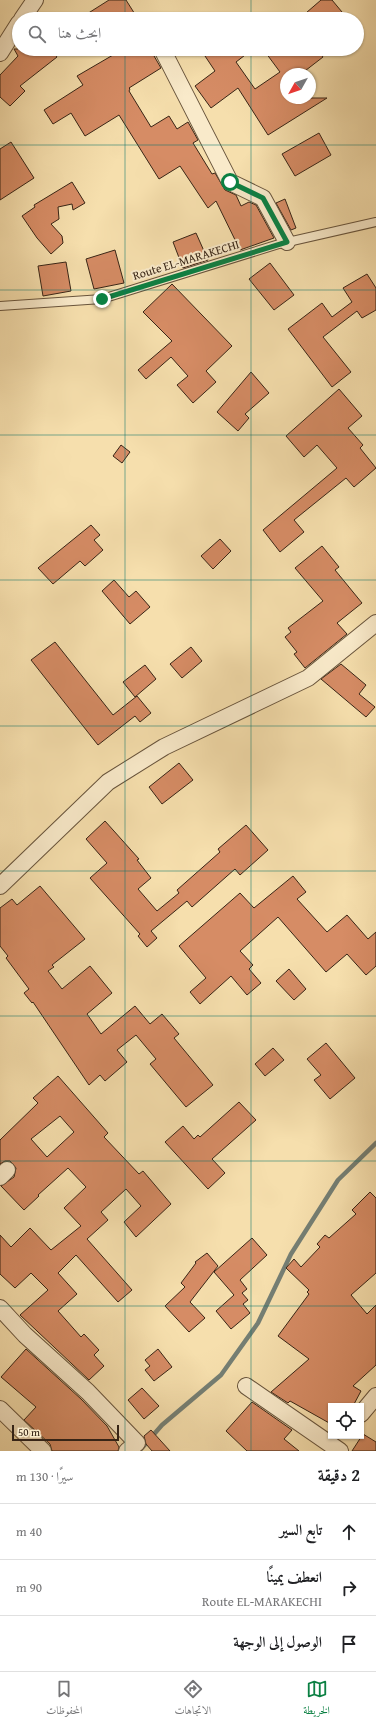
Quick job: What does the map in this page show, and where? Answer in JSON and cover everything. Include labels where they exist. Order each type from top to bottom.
[{"type":"street","points":[[27,12],[35,0]]},
{"type":"street","points":[[0,53],[12,34]]},
{"type":"street","points":[[166,56],[230,182],[263,198],[287,242]]},
{"type":"street","points":[[0,886],[108,782],[164,748],[308,678],[376,623]]},
{"type":"street","points":[[0,1308],[25,1336],[88,1392],[137,1443],[126,1451]]},
{"type":"street","points":[[246,1386],[335,1444]]},
{"type":"street","points":[[364,1410],[376,1396]]},
{"type":"street","points":[[0,1409],[43,1451]]},
{"type":"lane","name":"Route EL-MARAKECHI","points":[[0,306],[102,299],[287,242],[376,222]]},
{"type":"building","points":[[109,0],[126,0],[134,12],[90,12]]},
{"type":"building","points":[[321,0],[332,0],[342,12],[307,12]]},
{"type":"building","points":[[18,56],[57,57],[20,86],[25,91],[10,106],[0,97],[0,75]]},
{"type":"building","points":[[111,56],[154,56],[161,68],[129,88],[129,91],[151,127],[169,116],[177,129],[188,122],[198,140],[193,143],[212,174],[215,173],[225,190],[236,195],[241,206],[249,202],[256,205],[274,238],[240,250],[216,201],[208,208],[180,166],[159,179],[119,115],[85,136],[71,113],[53,124],[44,110],[83,85],[77,76]]},
{"type":"building","points":[[205,56],[244,56],[236,62],[255,89],[280,72],[280,104],[316,104],[316,98],[327,98],[268,135],[238,88],[211,108],[195,86],[215,71]]},
{"type":"building","points":[[268,56],[322,56],[323,57],[309,68],[280,68],[280,72]]},
{"type":"building","points":[[319,133],[331,155],[295,176],[282,154]]},
{"type":"building","points":[[11,142],[34,178],[0,200],[0,149]]},
{"type":"building","points":[[72,182],[85,203],[73,210],[72,204],[58,207],[59,219],[51,224],[62,236],[63,243],[51,254],[37,238],[22,216],[35,207],[34,205]]},
{"type":"building","points":[[285,199],[296,228],[291,230],[276,203]]},
{"type":"building","points":[[196,233],[208,260],[183,268],[173,242]]},
{"type":"building","points":[[115,250],[124,283],[94,289],[86,259]]},
{"type":"building","points":[[66,262],[71,291],[43,296],[38,266]]},
{"type":"building","points":[[270,263],[294,295],[274,310],[249,279]]},
{"type":"building","points":[[367,274],[376,288],[376,310],[362,318],[357,311],[323,337],[351,372],[332,387],[288,329],[322,303],[332,317],[352,302],[343,288]]},
{"type":"building","points":[[172,284],[232,346],[206,371],[216,382],[193,403],[177,385],[188,376],[171,357],[146,379],[138,370],[172,341],[143,312]]},
{"type":"building","points":[[251,372],[269,393],[245,414],[249,418],[238,431],[217,412]]},
{"type":"building","points":[[339,389],[362,416],[348,428],[363,445],[360,448],[376,468],[354,487],[346,478],[294,520],[304,532],[280,552],[263,530],[337,468],[317,445],[304,457],[286,436]]},
{"type":"building","points":[[121,445],[130,452],[122,463],[113,456]]},
{"type":"building","points":[[91,525],[100,535],[94,540],[103,550],[85,566],[80,561],[53,584],[38,568]]},
{"type":"building","points":[[220,539],[231,551],[213,569],[201,556]]},
{"type":"building","points":[[322,546],[339,567],[335,570],[362,603],[337,623],[347,634],[305,668],[294,654],[297,652],[285,637],[291,632],[288,628],[323,601],[295,568]]},
{"type":"building","points":[[114,580],[129,597],[136,591],[150,607],[130,624],[102,591]]},
{"type":"building","points":[[55,642],[113,715],[137,696],[151,713],[140,722],[135,716],[98,745],[31,660]]},
{"type":"building","points":[[191,647],[202,661],[182,678],[170,664]]},
{"type":"building","points":[[341,664],[366,685],[359,694],[375,707],[366,717],[321,679]]},
{"type":"building","points":[[145,665],[156,679],[135,697],[123,682]]},
{"type":"building","points":[[179,763],[193,780],[162,804],[149,787]]},
{"type":"building","points":[[105,821],[139,859],[137,860],[151,878],[138,889],[157,911],[179,893],[177,890],[220,852],[218,849],[246,825],[268,850],[240,875],[235,869],[192,907],[187,901],[151,931],[157,938],[147,947],[138,936],[140,934],[90,878],[107,863],[86,839]]},
{"type":"building","points":[[293,876],[306,892],[297,899],[327,932],[347,915],[368,939],[376,932],[376,966],[366,975],[347,954],[326,972],[278,917],[240,951],[253,965],[249,969],[261,983],[247,995],[231,976],[200,1004],[190,992],[206,978],[179,946],[240,893],[254,908]]},
{"type":"building","points":[[40,886],[85,939],[52,965],[54,967],[48,971],[62,989],[90,966],[112,993],[87,1014],[101,1034],[135,1006],[150,1024],[162,1014],[179,1034],[174,1038],[213,1085],[186,1107],[150,1064],[156,1059],[136,1035],[117,1050],[127,1062],[105,1081],[100,1075],[89,1085],[33,1002],[32,1003],[24,993],[29,989],[6,958],[8,956],[0,946],[0,908],[12,899],[17,905]]},
{"type":"building","points":[[289,969],[306,989],[294,1000],[276,981]]},
{"type":"building","points":[[326,1043],[355,1078],[330,1099],[314,1080],[321,1075],[307,1059]]},
{"type":"building","points":[[273,1048],[284,1060],[265,1076],[255,1064]]},
{"type":"building","points":[[58,1076],[108,1133],[104,1137],[139,1174],[143,1171],[171,1204],[136,1237],[124,1222],[141,1206],[126,1189],[101,1212],[108,1220],[87,1239],[132,1290],[118,1302],[76,1255],[58,1273],[77,1294],[58,1311],[81,1337],[84,1334],[99,1350],[94,1355],[104,1366],[89,1380],[20,1315],[48,1290],[31,1273],[15,1288],[0,1274],[0,1235],[11,1247],[30,1228],[51,1250],[81,1226],[64,1208],[86,1187],[68,1168],[24,1210],[1,1186],[14,1177],[16,1168],[10,1161],[5,1161],[0,1164],[0,1140],[38,1103],[33,1098]],"holes":[[[60,1116],[74,1132],[47,1157],[31,1139]]]},
{"type":"building","points":[[239,1102],[256,1120],[212,1159],[225,1173],[208,1189],[165,1142],[183,1126],[194,1139],[198,1135],[200,1137]]},
{"type":"building","points":[[370,1192],[376,1198],[376,1273],[351,1295],[367,1314],[376,1305],[376,1365],[353,1386],[361,1391],[355,1403],[328,1403],[328,1422],[290,1401],[288,1403],[271,1392],[309,1359],[278,1336],[309,1294],[307,1292],[309,1290],[286,1268],[294,1259],[301,1267],[320,1247],[317,1244],[325,1235],[329,1238],[356,1214],[352,1210]]},
{"type":"building","points":[[252,1238],[267,1255],[240,1280],[247,1289],[242,1293],[248,1300],[243,1304],[250,1313],[231,1329],[216,1311],[234,1295],[214,1272]]},
{"type":"building","points":[[207,1253],[218,1266],[190,1302],[205,1318],[189,1332],[165,1306],[185,1287],[181,1283],[196,1263],[195,1262]]},
{"type":"building","points":[[26,1349],[81,1399],[107,1426],[119,1447],[118,1451],[52,1451],[50,1444],[24,1420],[36,1407],[1,1377]]},
{"type":"building","points":[[158,1349],[172,1367],[154,1381],[145,1370],[150,1366],[145,1360]]},
{"type":"building","points":[[142,1388],[159,1406],[144,1419],[128,1400]]},
{"type":"building","points":[[252,1402],[292,1430],[284,1439],[299,1451],[247,1451],[226,1431]]},
{"type":"building","points":[[151,1430],[170,1451],[152,1451],[146,1444],[144,1436]]},
{"type":"building","points":[[364,1435],[376,1442],[376,1451],[352,1451],[360,1439],[364,1439]]},
{"type":"waterway","points":[[141,1449],[162,1425],[221,1375],[258,1323],[291,1254],[338,1180],[376,1143]]},
{"type":"route","points":[[102,299],[287,242],[263,198],[230,182]]}]
